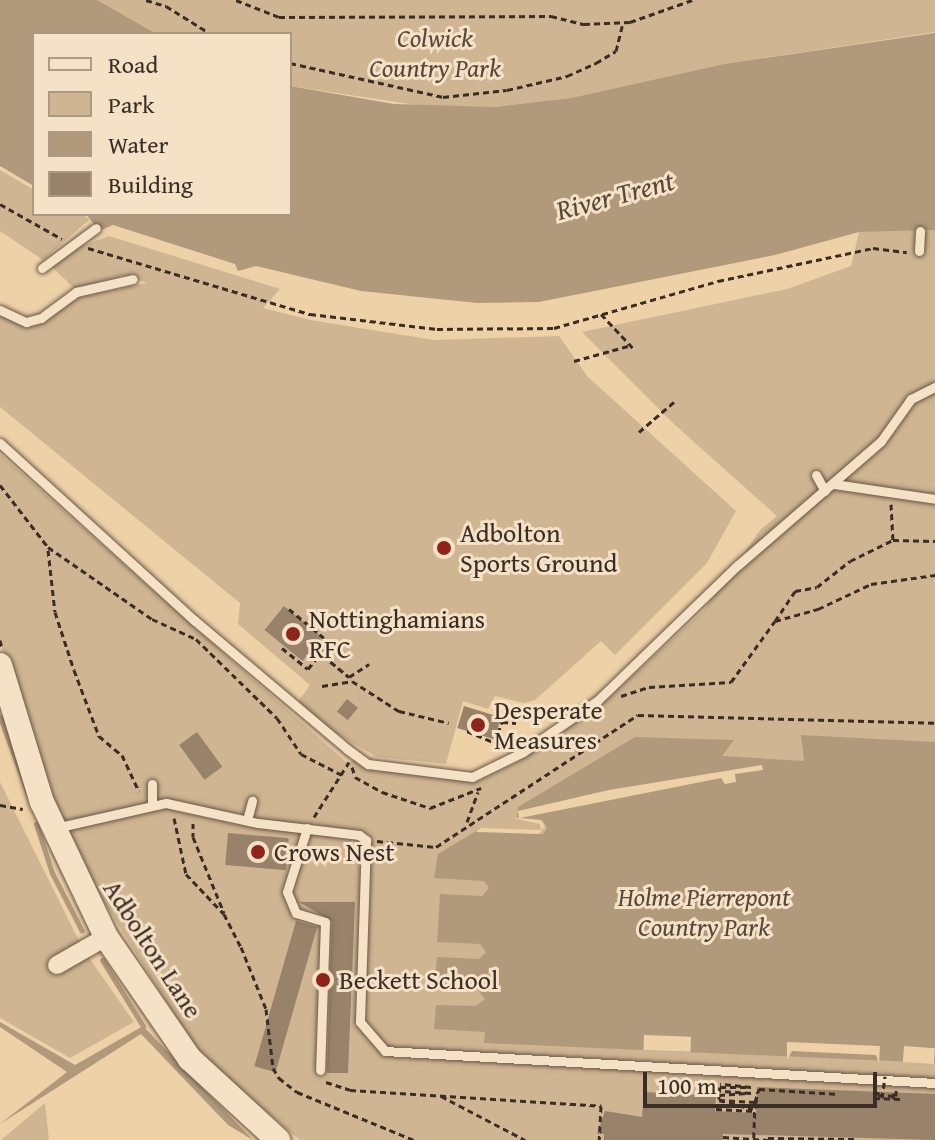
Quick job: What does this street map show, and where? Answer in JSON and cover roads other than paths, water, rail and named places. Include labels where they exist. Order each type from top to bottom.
[{"type":"street","name":"Adbolton Lane","points":[[0,665],[55,828],[106,937],[190,1059],[278,1140]]},
{"type":"street","points":[[57,965],[106,937]]},
{"type":"lane","points":[[42,268],[96,228]]},
{"type":"lane","points":[[919,251],[920,231]]},
{"type":"lane","points":[[0,310],[26,322],[41,318],[76,292],[133,279]]},
{"type":"lane","points":[[0,443],[205,630],[354,758],[368,764],[472,777],[523,752],[598,700],[738,565],[884,437],[911,399],[935,387]]},
{"type":"lane","points":[[816,475],[830,487],[935,499]]},
{"type":"lane","points":[[149,805],[152,784]]},
{"type":"lane","points":[[247,820],[252,801]]},
{"type":"lane","points":[[55,828],[149,805],[168,804],[247,820],[359,835],[366,840],[360,1022],[385,1051],[935,1083]]},
{"type":"lane","points":[[307,828],[287,892],[296,913],[325,922],[320,1070]]},
{"type":"water","points":[[0,0],[97,0],[153,32],[32,32],[32,185],[0,166]]},
{"type":"water","name":"River Trent","points":[[935,33],[935,230],[859,232],[775,255],[539,302],[477,303],[361,291],[256,266],[238,271],[235,264],[113,225],[99,231],[88,216],[292,216],[292,86],[394,104],[494,107],[571,98],[724,64]]},
{"type":"water","points":[[801,735],[935,742],[935,1063],[484,1043],[485,1032],[434,1029],[436,1005],[476,1006],[485,999],[478,990],[434,989],[437,957],[479,959],[486,952],[480,944],[437,942],[440,894],[482,896],[489,888],[484,881],[434,878],[438,854],[476,831],[543,834],[547,828],[542,820],[517,819],[518,807],[635,737],[734,740],[722,756],[804,761]]},
{"type":"water","points":[[0,1022],[75,1065],[143,1026],[253,1140],[228,1125],[141,1034],[0,1124],[67,1072],[0,1027]]},
{"type":"waterway","points":[[0,717],[28,794]]},
{"type":"waterway","points":[[36,824],[52,873],[82,931]]},
{"type":"waterway","points":[[102,960],[143,1026]]},
{"type":"place","name":"Adbolton Sports Ground","points":[[444,548]]},
{"type":"place","name":"Nottinghamians RFC","points":[[293,634]]},
{"type":"place","name":"Desperate Measures","points":[[478,725]]},
{"type":"place","name":"Crows Nest","points":[[258,852]]},
{"type":"place","name":"Beckett School","points":[[323,980]]},
{"type":"park label","name":"Colwick Country Park","points":[[435,53]]},
{"type":"park label","name":"Holme Pierrepont Country Park","points":[[704,912]]}]
